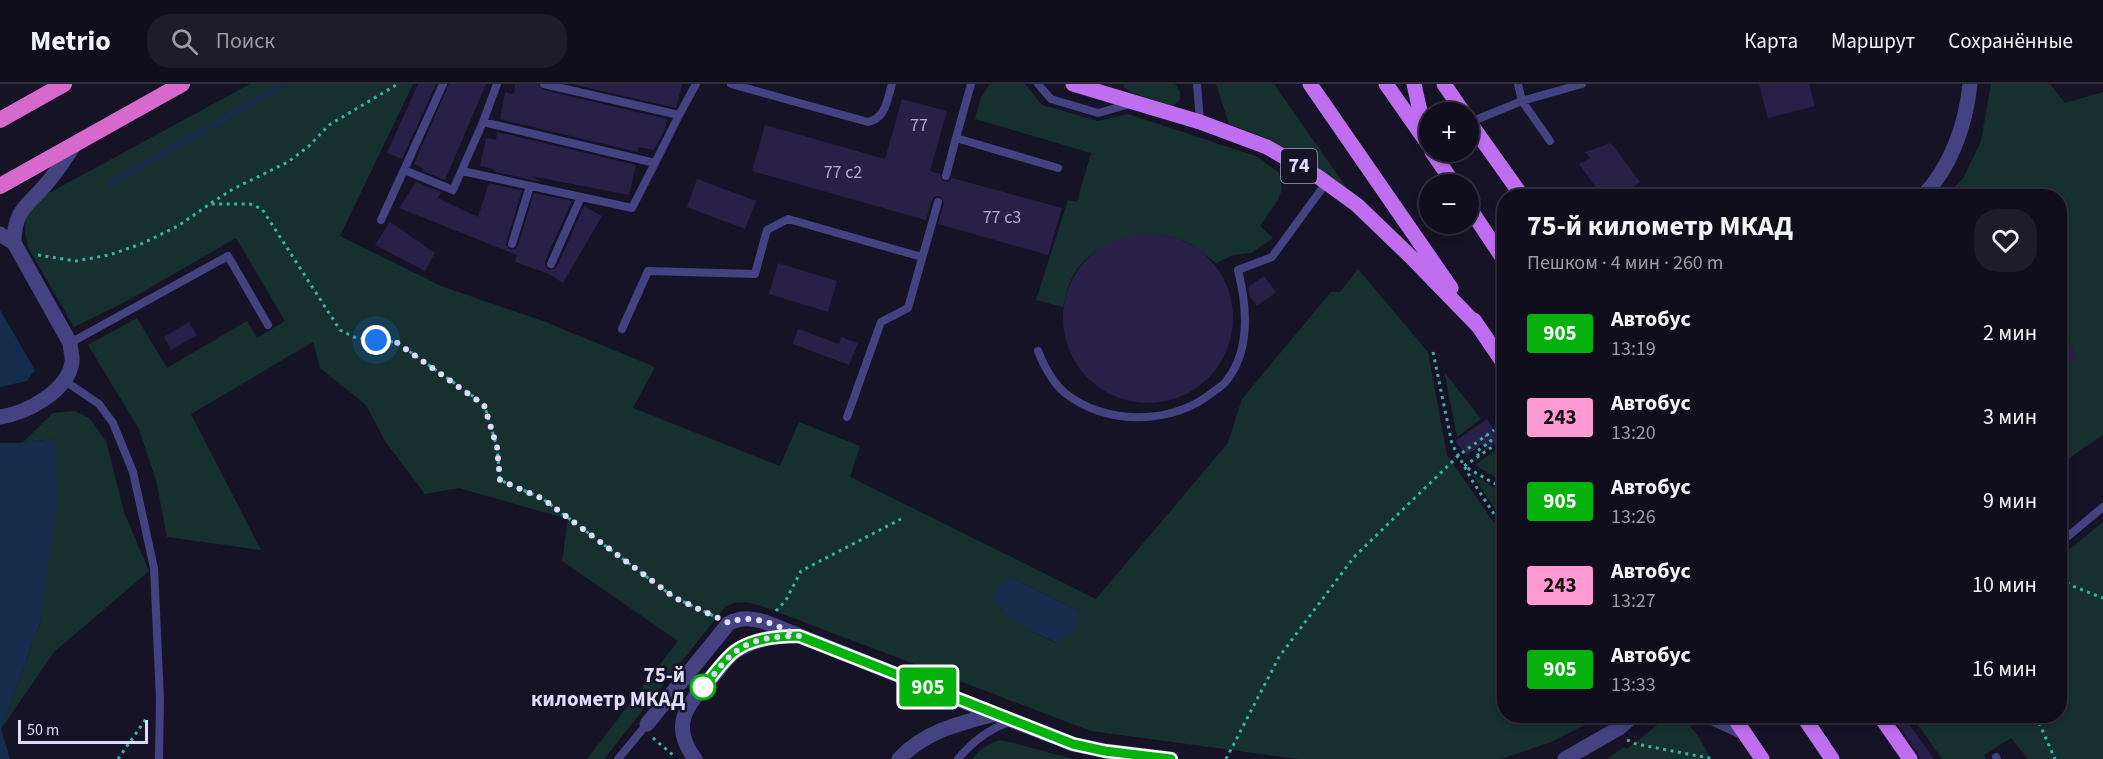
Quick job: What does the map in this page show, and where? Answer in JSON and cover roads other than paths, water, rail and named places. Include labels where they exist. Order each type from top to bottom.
[{"type":"highway","points":[[0,119],[64,84]]},
{"type":"highway","points":[[0,186],[182,84]]},
{"type":"main road","name":"74","points":[[1073,84],[1101,88],[1135,102],[1200,122],[1267,147],[1357,205],[1478,326]]},
{"type":"main road","points":[[1310,84],[1497,354]]},
{"type":"main road","points":[[1386,84],[1419,130]]},
{"type":"main road","points":[[1414,84],[1419,103]]},
{"type":"main road","points":[[1444,84],[1456,102]]},
{"type":"main road","points":[[1479,136],[1517,189]]},
{"type":"main road","points":[[1479,222],[1497,250]]},
{"type":"main road","points":[[1737,723],[1762,759]]},
{"type":"main road","points":[[1808,723],[1832,759]]},
{"type":"main road","points":[[1885,723],[1910,759]]},
{"type":"street","points":[[1930,189],[1944,167],[1956,141],[1968,105],[1970,84]]},
{"type":"street","points":[[14,243],[17,219],[23,207],[45,186],[75,144]]},
{"type":"street","points":[[0,234],[14,243],[70,343],[72,362],[65,381],[47,398],[0,417]]},
{"type":"street","points":[[646,724],[729,623],[740,618],[765,622],[1073,744],[1105,751],[1171,759]]},
{"type":"street","points":[[695,759],[687,748],[682,732],[683,715],[703,687],[734,652],[752,643],[775,636],[799,636]]},
{"type":"street","points":[[899,759],[909,749],[933,733],[995,714]]},
{"type":"street","points":[[1565,759],[1625,723]]},
{"type":"street","points":[[1724,723],[1743,732]]},
{"type":"lane","points":[[381,220],[443,84]]},
{"type":"lane","points":[[404,170],[453,190],[497,84]]},
{"type":"lane","points":[[544,84],[679,115]]},
{"type":"lane","points":[[462,171],[632,208],[696,84]]},
{"type":"lane","points":[[731,84],[868,122],[877,120],[883,113],[892,84]]},
{"type":"lane","points":[[945,176],[971,84]]},
{"type":"lane","points":[[1038,84],[1051,99],[1098,113],[1135,102]]},
{"type":"lane","points":[[1197,84],[1200,122]]},
{"type":"lane","points":[[1518,84],[1522,101],[1550,141]]},
{"type":"lane","points":[[1479,117],[1522,101],[1582,84]]},
{"type":"lane","points":[[483,122],[655,163]]},
{"type":"lane","points":[[956,138],[1058,168]]},
{"type":"lane","points":[[1038,351],[1046,371],[1065,392],[1090,407],[1120,416],[1155,418],[1189,408],[1209,396],[1227,381],[1239,358],[1245,336],[1245,315],[1243,289],[1238,270],[1272,256],[1326,183]]},
{"type":"lane","points":[[512,244],[530,186]]},
{"type":"lane","points":[[551,264],[581,197]]},
{"type":"lane","points":[[847,417],[881,322],[908,308],[938,202]]},
{"type":"lane","points":[[622,329],[648,271],[755,274],[767,230],[788,219],[922,257]]},
{"type":"lane","points":[[70,343],[228,256],[268,325]]},
{"type":"lane","points":[[65,381],[99,405],[113,423],[132,472],[154,568],[160,699],[159,759]]},
{"type":"lane","points":[[2067,537],[2103,507]]},
{"type":"lane","points":[[958,759],[971,743],[998,726],[1014,721]]},
{"type":"lane","points":[[618,759],[646,724]]},
{"type":"water","points":[[0,310],[35,370],[27,381],[0,387]]},
{"type":"water","points":[[54,439],[58,497],[40,623],[1,729],[10,759],[0,759],[0,443]]},
{"type":"water","points":[[1014,579],[1079,611],[1078,627],[1057,643],[1006,614],[993,600],[998,585]]},
{"type":"waterway","points":[[110,184],[285,84]]},
{"type":"place","name":"75-й километр МКАД","points":[[703,687]]}]
